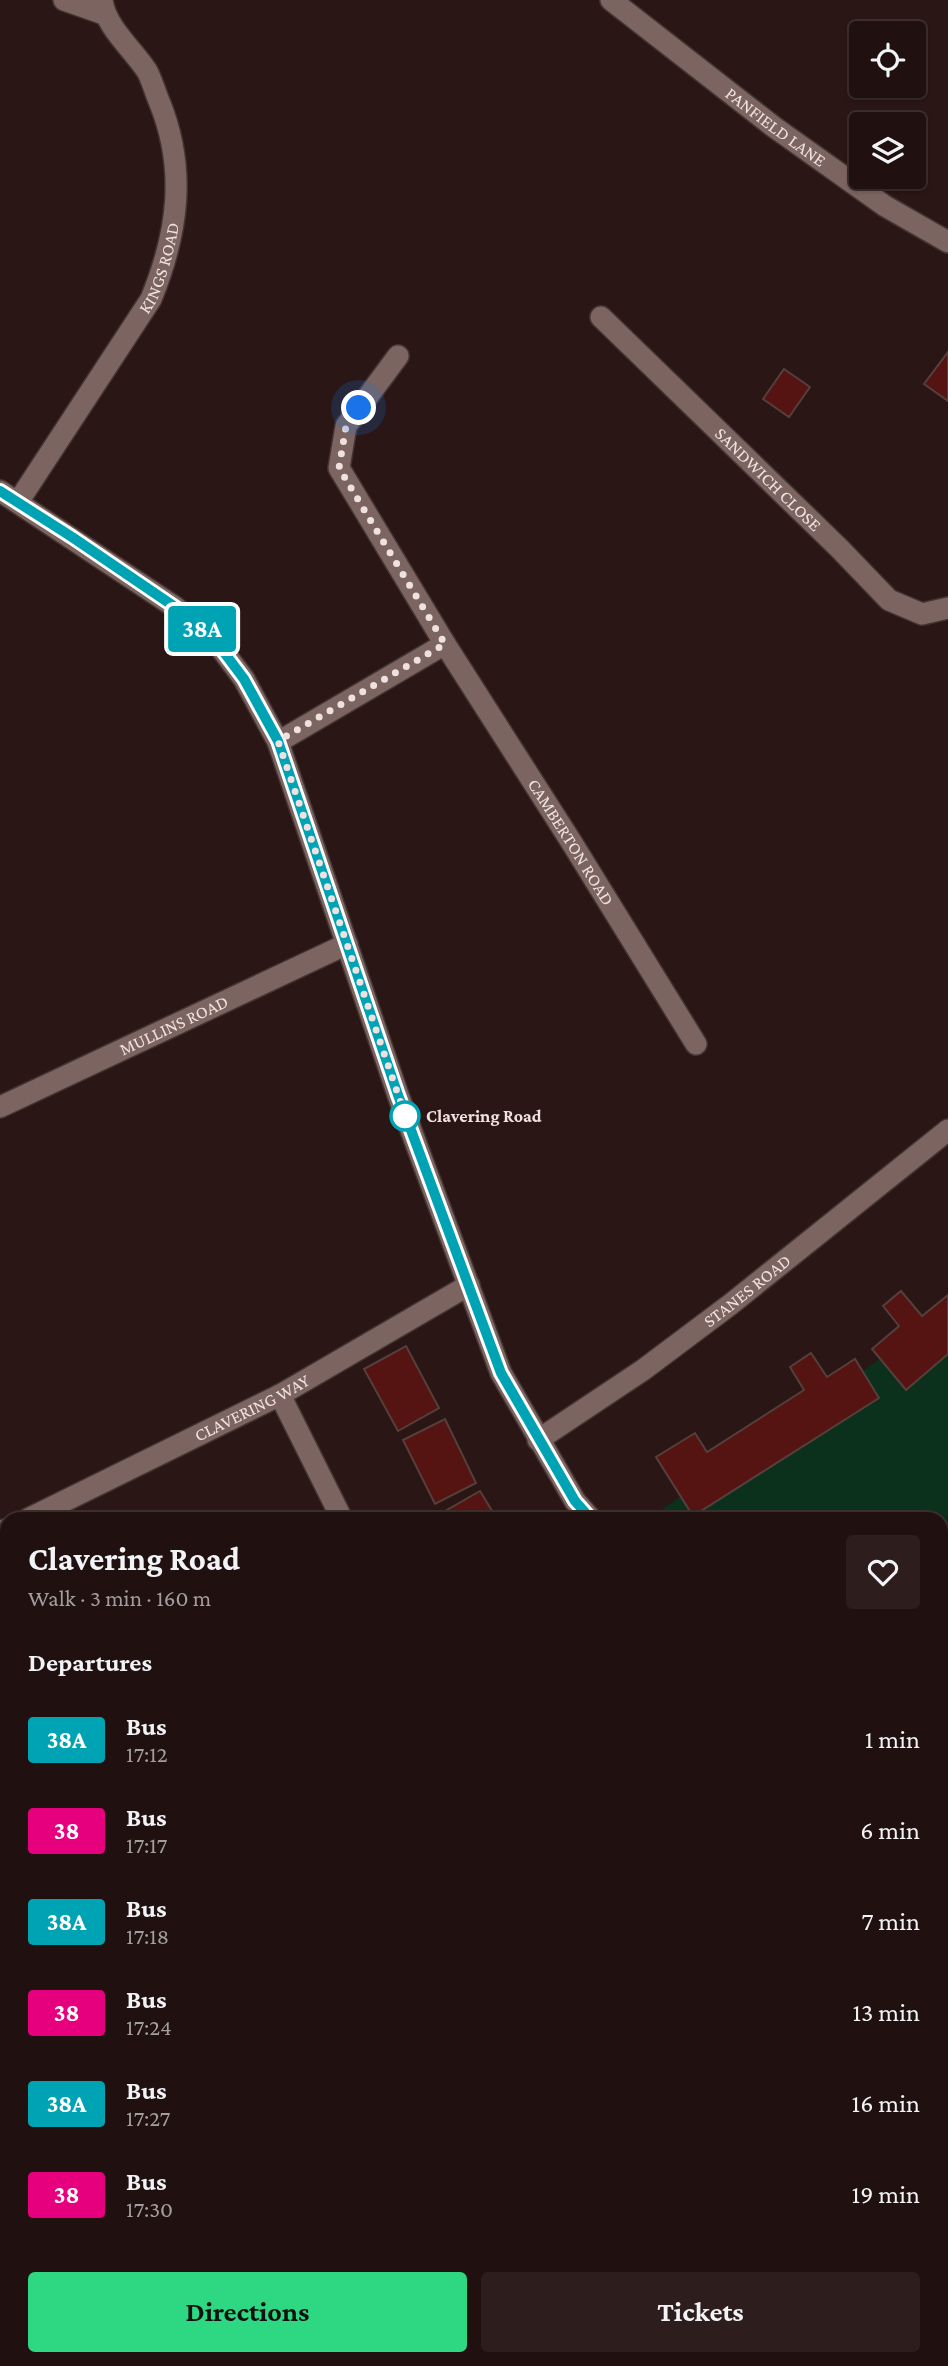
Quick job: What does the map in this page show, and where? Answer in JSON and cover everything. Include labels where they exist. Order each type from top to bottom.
[{"type":"street","name":"KINGS ROAD","points":[[9,497],[151,299],[165,264],[178,190],[169,124],[148,72],[103,7],[64,0]]},
{"type":"street","name":"PANFIELD LANE","points":[[611,0],[774,127],[885,206],[948,242]]},
{"type":"street","name":"SANDWICH CLOSE","points":[[601,317],[831,540],[889,600],[922,614],[948,608]]},
{"type":"street","name":"CAMBERTON ROAD","points":[[398,356],[346,426],[339,468],[445,644],[696,1044]]},
{"type":"street","points":[[9,497],[175,607],[217,643],[244,679],[278,741],[398,1095],[501,1373],[538,1440],[575,1501],[585,1512]]},
{"type":"street","points":[[278,741],[445,644]]},
{"type":"street","name":"MULLINS ROAD","points":[[0,1107],[347,944]]},
{"type":"street","name":"STANES ROAD","points":[[538,1440],[643,1370],[731,1304],[948,1130]]},
{"type":"street","name":"CLAVERING WAY","points":[[42,1512],[280,1395],[469,1285]]},
{"type":"street","points":[[280,1395],[338,1512]]},
{"type":"green space","points":[[948,1312],[948,1512],[658,1512]]},
{"type":"building","points":[[948,352],[948,401],[924,384]]},
{"type":"building","points":[[784,369],[810,387],[789,417],[763,399]]},
{"type":"building","points":[[901,1291],[922,1316],[948,1295],[948,1354],[906,1390],[872,1349],[899,1326],[883,1306]]},
{"type":"building","points":[[406,1346],[439,1408],[398,1431],[364,1369]]},
{"type":"building","points":[[811,1353],[827,1377],[855,1359],[879,1398],[699,1512],[690,1512],[656,1457],[695,1433],[707,1452],[804,1390],[790,1367]]},
{"type":"building","points":[[445,1419],[476,1483],[435,1504],[403,1440]]},
{"type":"building","points":[[480,1491],[493,1512],[443,1512]]},
{"type":"bus line","name":"38A","points":[[0,491],[175,607],[217,643],[244,679],[278,741],[398,1095],[501,1373],[538,1440],[575,1501],[585,1512]]},
{"type":"place","name":"Clavering Road","points":[[405,1116]]},
{"type":"route","points":[[359,408],[346,426],[339,468],[445,644],[278,741],[406,1118],[405,1116]]}]
